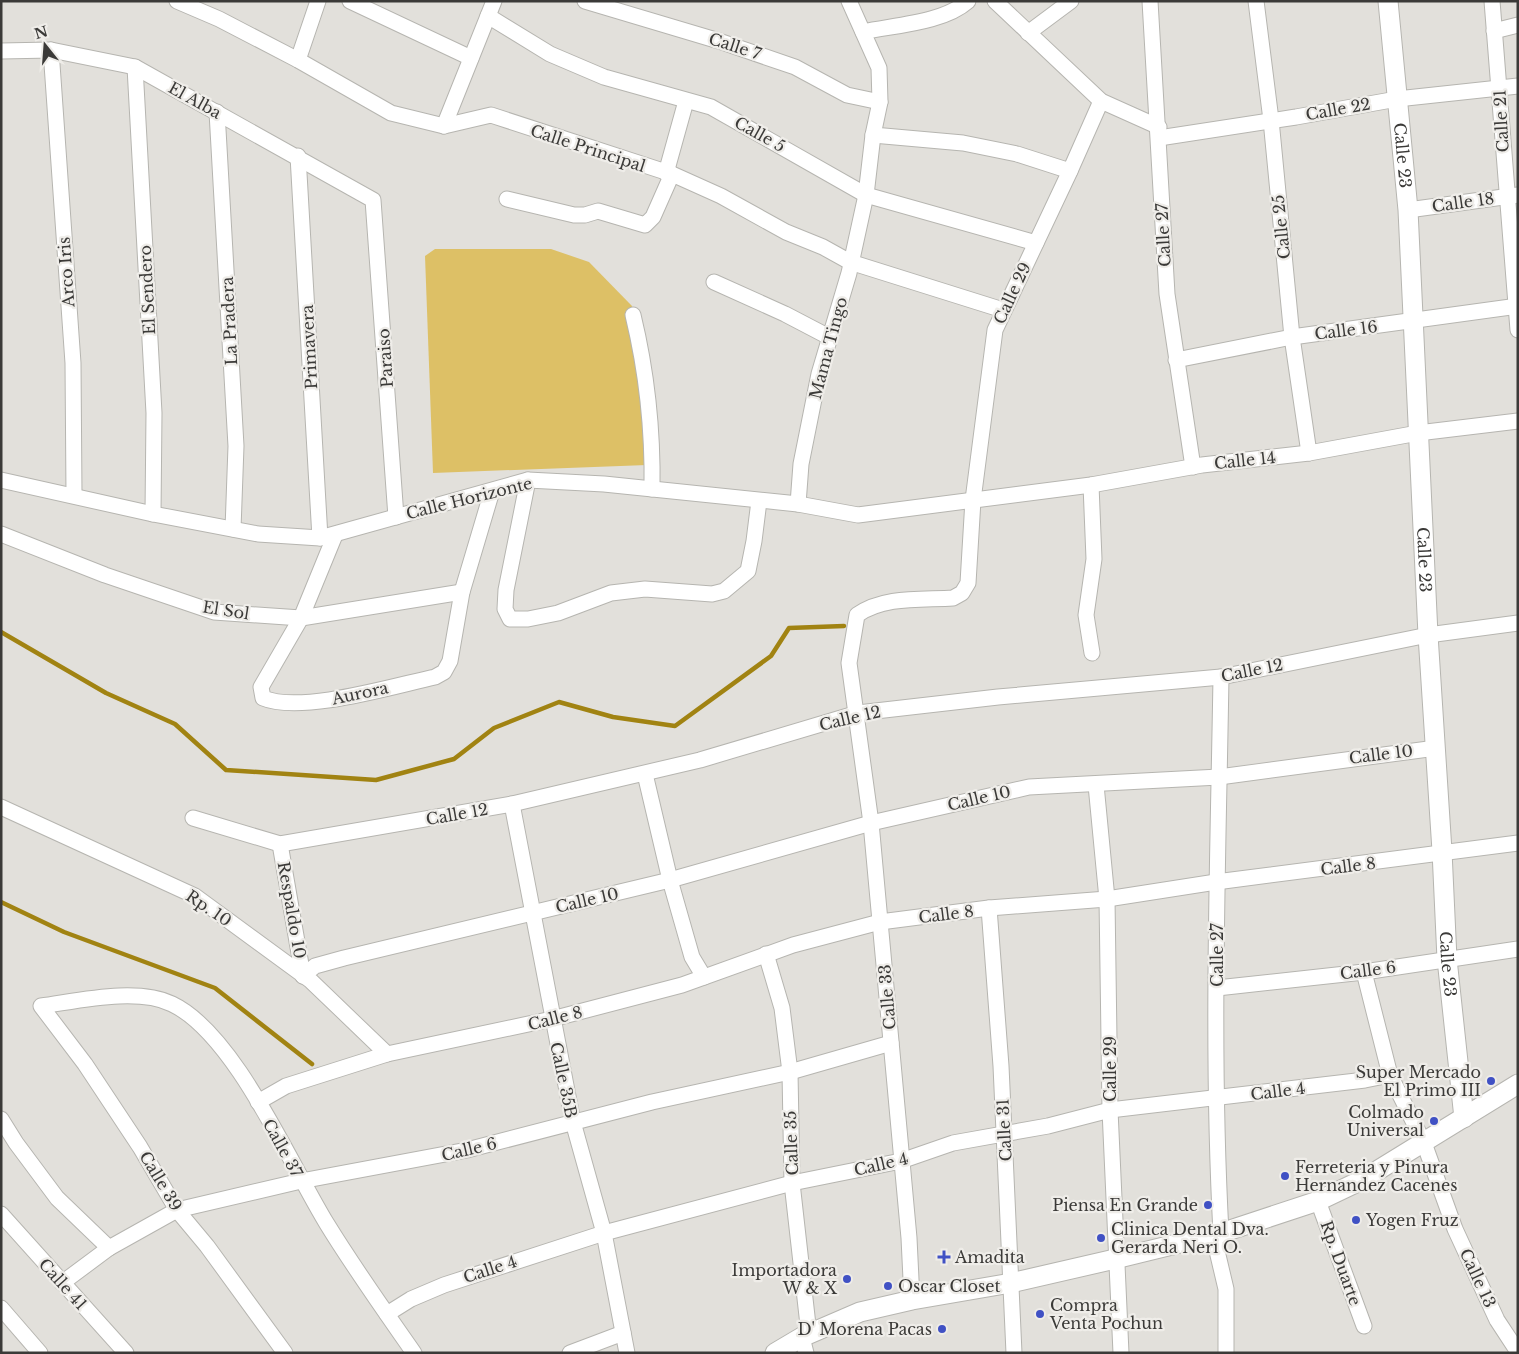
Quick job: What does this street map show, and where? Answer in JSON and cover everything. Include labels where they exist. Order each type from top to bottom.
[{"type":"street","name":"Calle Principal","points":[[177,1],[219,19],[298,60],[391,113],[444,126],[491,116],[669,173],[721,196],[786,232],[823,247],[850,262],[1003,310]]},
{"type":"street","points":[[298,60],[318,1]]},
{"type":"street","points":[[350,1],[471,58]]},
{"type":"street","points":[[444,126],[494,1]]},
{"type":"street","name":"Calle 7","points":[[585,1],[719,40],[795,67],[847,95],[880,102]]},
{"type":"street","name":"Mama Tingo","points":[[798,504],[802,464],[829,337],[866,195],[873,135],[880,102],[879,68],[849,1]]},
{"type":"street","points":[[863,32],[944,16],[959,9],[968,1]]},
{"type":"street","points":[[995,1],[1101,100],[1159,132]]},
{"type":"street","points":[[1028,32],[1071,1]]},
{"type":"street","name":"Calle 27","points":[[1150,1],[1159,132],[1166,284],[1193,467]]},
{"type":"street","name":"Calle 25","points":[[1256,1],[1271,120],[1292,336],[1309,453]]},
{"type":"street","name":"Calle 23","points":[[1388,1],[1408,210],[1428,635],[1447,959],[1464,1118]]},
{"type":"street","name":"Calle 21","points":[[1492,1],[1512,196],[1518,330]]},
{"type":"street","name":"Calle 5","points":[[488,16],[550,54],[595,74],[711,107],[866,195],[1036,243]]},
{"type":"street","points":[[1494,31],[1518,25]]},
{"type":"street","name":"El Alba","points":[[1,52],[51,50],[135,67],[298,156],[373,200]]},
{"type":"street","name":"Arco Iris","points":[[51,50],[72,363],[74,495]]},
{"type":"street","name":"El Sendero","points":[[135,67],[154,414],[153,514]]},
{"type":"street","name":"Calle 22","points":[[1159,132],[1271,120],[1397,99],[1518,86]]},
{"type":"street","points":[[507,199],[574,215],[585,215],[598,211],[644,224],[653,217],[669,173],[686,100]]},
{"type":"street","name":"Calle 29","points":[[853,694],[849,663],[857,615],[869,607],[887,602],[953,598],[962,593],[968,583],[972,500],[995,330],[1070,172],[1101,100]]},
{"type":"street","name":"La Pradera","points":[[217,112],[236,446],[233,529]]},
{"type":"street","points":[[873,135],[963,143],[1017,154],[1070,172]]},
{"type":"street","name":"Primavera","points":[[298,156],[328,537]]},
{"type":"street","name":"Calle 18","points":[[1408,210],[1512,196]]},
{"type":"street","name":"Paraiso","points":[[373,200],[396,517]]},
{"type":"street","points":[[714,282],[785,314],[829,337]]},
{"type":"street","name":"Calle 16","points":[[1176,360],[1292,336],[1413,322],[1516,306]]},
{"type":"street","points":[[632,316],[642,354],[653,444],[652,489]]},
{"type":"street","name":"Calle 14","points":[[972,500],[1091,485],[1193,467],[1309,453],[1418,433],[1518,421]]},
{"type":"street","name":"Calle Horizonte","points":[[1,480],[153,514],[258,534],[328,537],[528,480],[604,484],[798,504],[858,515],[972,500]]},
{"type":"street","points":[[528,480],[506,590],[505,609],[510,618],[528,618],[558,612],[611,593],[645,589],[712,594],[724,591],[748,571],[754,541],[758,501]]},
{"type":"street","points":[[1091,485],[1094,559],[1086,615],[1092,653]]},
{"type":"street","points":[[462,592],[492,491]]},
{"type":"street","name":"El Sol","points":[[1,534],[105,575],[214,612],[301,618],[462,592]]},
{"type":"street","points":[[301,618],[328,537]]},
{"type":"street","name":"Aurora","points":[[301,618],[262,687],[263,698],[274,703],[325,700],[435,677],[444,672],[450,661],[462,592]]},
{"type":"street","name":"Calle 12","points":[[193,818],[280,844],[512,804],[645,774],[700,760],[858,713],[998,696],[1221,676],[1428,635],[1518,623]]},
{"type":"street","name":"Calle 27","points":[[1221,676],[1216,882],[1217,1234],[1226,1289],[1222,1351]]},
{"type":"street","name":"Calle 33","points":[[853,694],[858,713],[871,823],[912,1300]]},
{"type":"street","name":"Calle 10","points":[[303,976],[315,966],[670,880],[871,823],[1028,786],[1219,777],[1436,748]]},
{"type":"street","points":[[645,774],[670,880],[692,957],[704,977]]},
{"type":"street","name":"Calle 29","points":[[1096,784],[1107,899],[1110,1110],[1120,1353]]},
{"type":"street","name":"Calle 35B","points":[[512,804],[573,1122],[604,1233],[627,1353]]},
{"type":"street","name":"Rp. 10","points":[[1,807],[195,896],[303,976],[387,1054]]},
{"type":"street","name":"Calle 8","points":[[258,1102],[286,1086],[387,1054],[552,1019],[682,985],[766,954],[880,922],[989,908],[1107,899],[1216,882],[1385,861],[1442,851],[1518,843]]},
{"type":"street","name":"Respaldo 10","points":[[280,844],[303,976]]},
{"type":"street","name":"Calle 31","points":[[989,908],[1004,1134],[1014,1353]]},
{"type":"street","name":"Calle 6","points":[[1217,988],[1364,972],[1518,949]]},
{"type":"street","name":"Calle 35","points":[[766,954],[782,1008],[790,1072],[792,1183],[806,1341]]},
{"type":"street","points":[[1364,972],[1390,1075],[1424,1143]]},
{"type":"street","name":"Calle 37","points":[[41,1006],[116,996],[151,998],[171,1003],[188,1014],[233,1063],[258,1102],[301,1181],[414,1353]]},
{"type":"street","name":"Calle 39","points":[[41,1006],[86,1064],[177,1210],[207,1246],[285,1353]]},
{"type":"street","name":"Calle 6","points":[[62,1283],[109,1248],[177,1210],[301,1181],[467,1150],[573,1122],[790,1072],[891,1043]]},
{"type":"street","name":"Calle 4","points":[[387,1314],[411,1299],[444,1285],[604,1233],[792,1183],[901,1161],[953,1143],[1004,1134],[1110,1110],[1364,1080],[1390,1075]]},
{"type":"street","points":[[776,1353],[806,1341],[860,1312],[912,1300],[1011,1283],[1115,1260],[1217,1234],[1318,1201],[1362,1180],[1516,1089]]},
{"type":"street","points":[[1,1119],[16,1144],[57,1198],[109,1248]]},
{"type":"street","name":"Calle 13","points":[[1424,1143],[1455,1228],[1498,1320],[1518,1352]]},
{"type":"street","name":"Rp. Duarte","points":[[1318,1201],[1364,1326]]},
{"type":"street","name":"Calle 41","points":[[1,1214],[126,1353]]},
{"type":"street","points":[[1,1308],[40,1353]]},
{"type":"street","points":[[570,1353],[623,1334]]},
{"type":"shaded area","points":[[435,249],[551,249],[589,262],[632,306],[642,338],[647,465],[433,473],[425,256]]},
{"type":"waterway","points":[[1,632],[106,693],[175,724],[226,770],[376,780],[454,759],[494,728],[559,702],[613,717],[675,726],[771,656],[789,628],[844,626]]},
{"type":"waterway","points":[[1,902],[64,932],[215,988],[312,1064]]},
{"type":"place","name":"Super Mercado El Primo III","points":[[1491,1081]]},
{"type":"place","name":"Colmado Universal","points":[[1434,1121]]},
{"type":"place","name":"Ferreteria y Pinura Hernandez Cacenes","points":[[1285,1176]]},
{"type":"place","name":"Piensa En Grande","points":[[1208,1205]]},
{"type":"place","name":"Yogen Fruz","points":[[1356,1220]]},
{"type":"place","name":"Clinica Dental Dva. Gerarda Neri O.","points":[[1101,1238]]},
{"type":"place","name":"Amadita","points":[[944,1257]]},
{"type":"place","name":"Importadora W & X","points":[[847,1279]]},
{"type":"place","name":"Oscar Closet","points":[[888,1286]]},
{"type":"place","name":"Compra Venta Pochun","points":[[1040,1314]]},
{"type":"place","name":"D' Morena Pacas","points":[[942,1329]]}]
